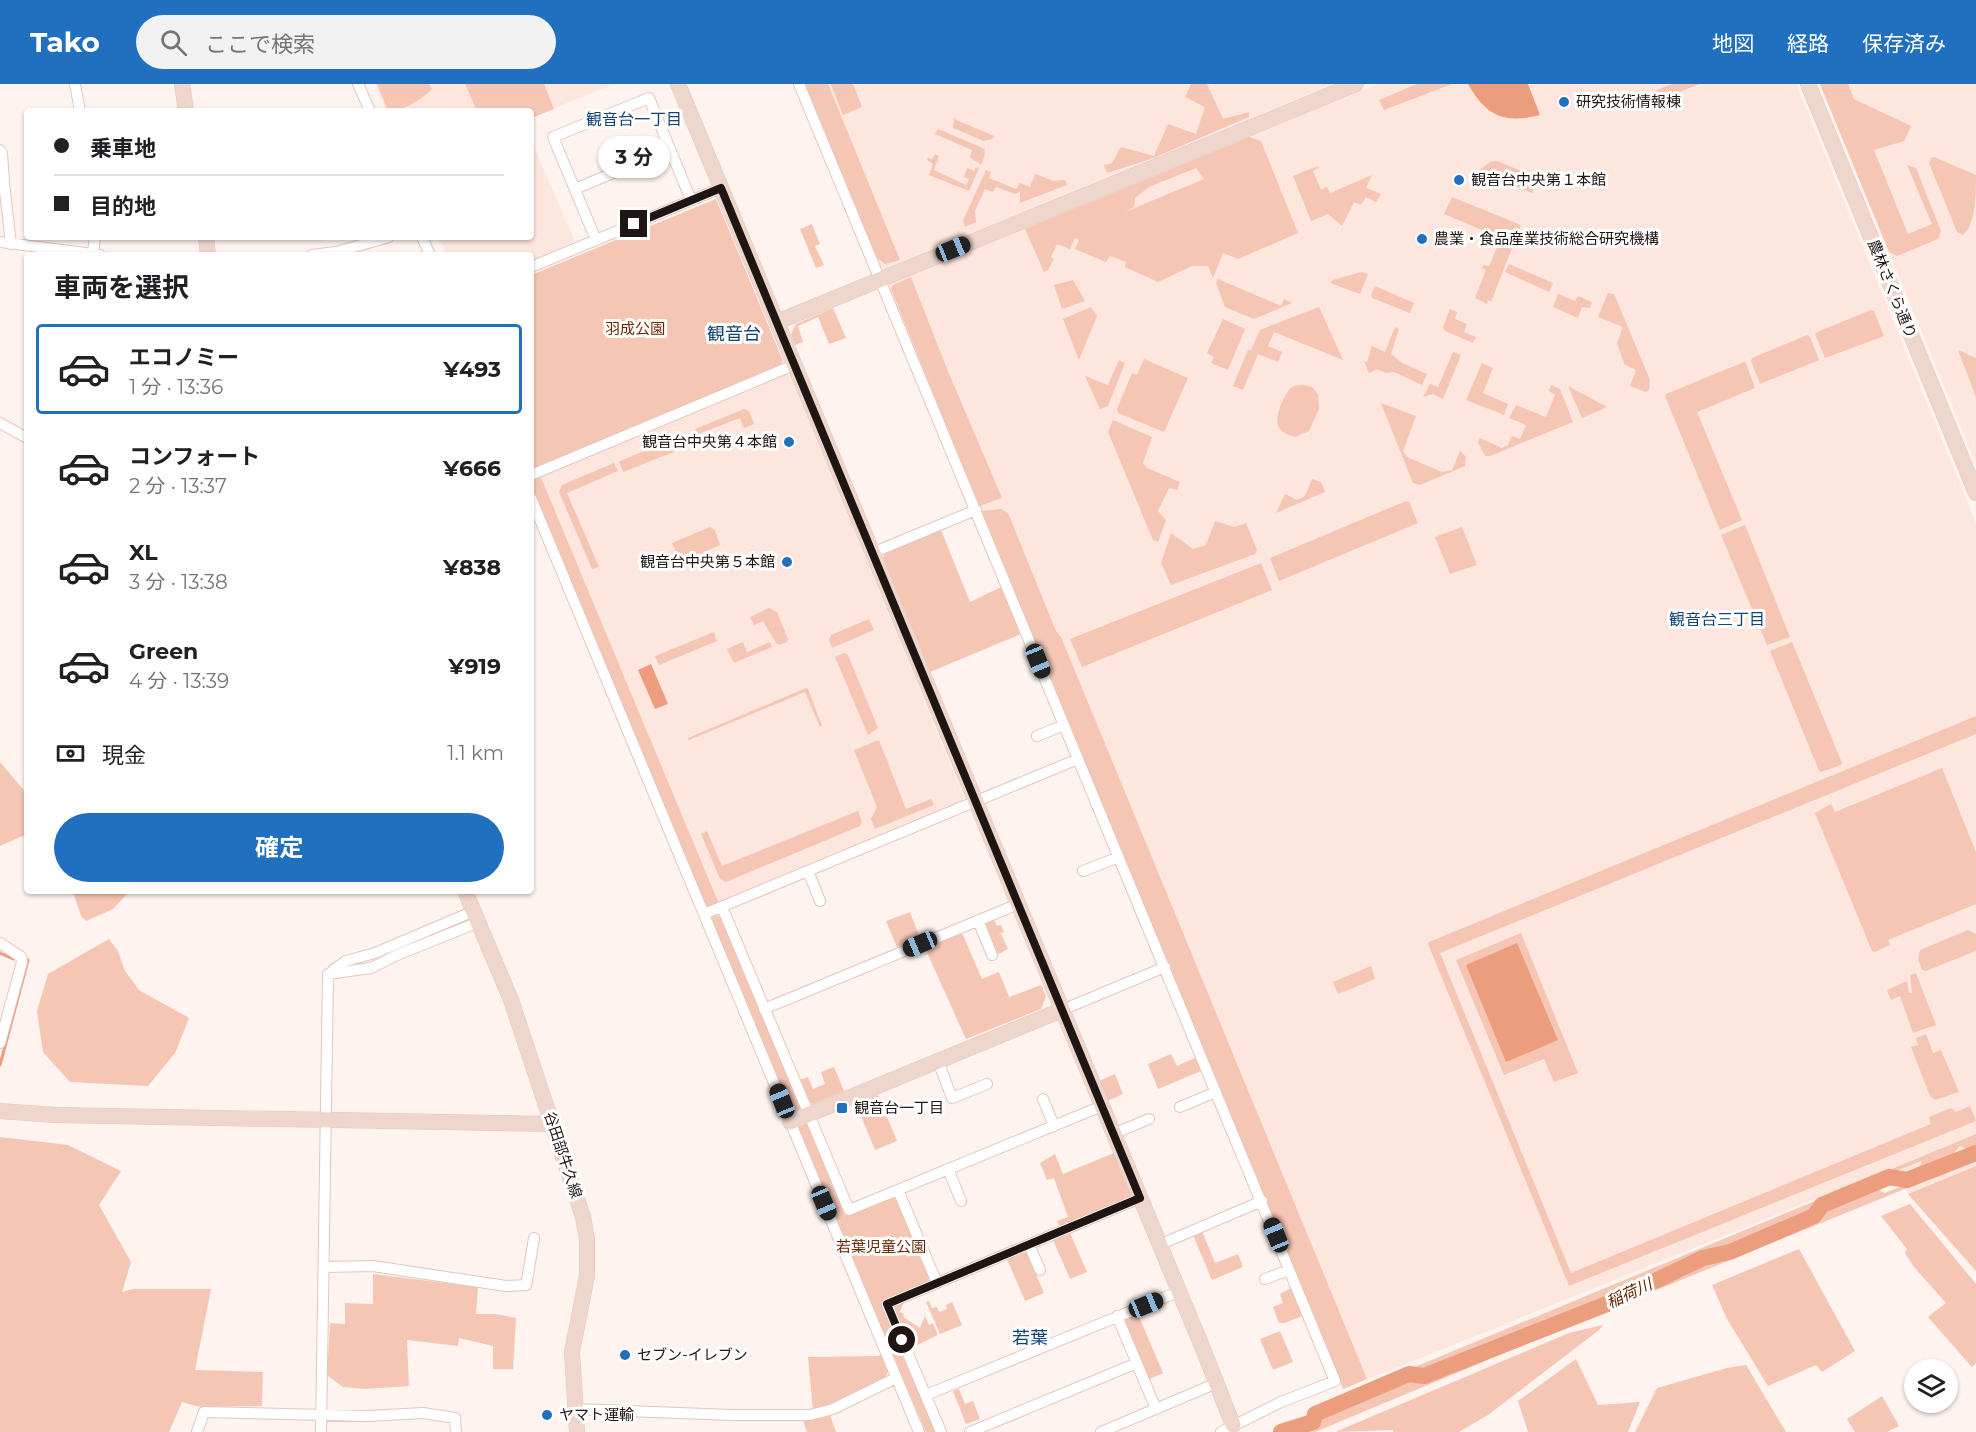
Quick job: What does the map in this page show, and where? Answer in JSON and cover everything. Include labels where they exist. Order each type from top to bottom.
[{"type":"street","points":[[75,84],[79,108]]},
{"type":"street","points":[[358,84],[369,108]]},
{"type":"street","points":[[678,84],[1217,1383],[1227,1429],[1281,1402],[1335,1381],[799,84]]},
{"type":"street","points":[[777,322],[1356,84]]},
{"type":"street","name":"農林さくら通り","points":[[1808,84],[1976,493]]},
{"type":"street","points":[[186,85],[186,108]]},
{"type":"street","points":[[596,240],[553,137],[649,98],[691,200]]},
{"type":"street","points":[[575,189],[670,149]]},
{"type":"street","points":[[0,150],[4,183],[4,245],[76,252]]},
{"type":"street","points":[[534,266],[721,188]]},
{"type":"street","points":[[336,252],[378,240]]},
{"type":"street","points":[[534,474],[794,365]]},
{"type":"street","points":[[0,423],[24,436]]},
{"type":"street","points":[[534,505],[919,1432]]},
{"type":"street","points":[[872,553],[976,510]]},
{"type":"street","points":[[1036,736],[1064,725]]},
{"type":"street","points":[[704,914],[1078,759]]},
{"type":"street","points":[[1083,871],[1119,857]]},
{"type":"street","points":[[808,872],[820,901]]},
{"type":"street","name":"谷田部牛久線","points":[[466,894],[511,1000],[583,1217],[587,1239],[587,1276],[572,1352],[578,1432]]},
{"type":"street","points":[[764,1009],[1018,904]]},
{"type":"street","points":[[722,907],[849,1210],[1102,1106]]},
{"type":"street","points":[[321,1432],[328,974],[346,961],[375,953],[477,916]]},
{"type":"street","points":[[978,920],[992,955]]},
{"type":"street","points":[[0,943],[21,957],[22,962],[0,1042]]},
{"type":"street","points":[[790,1122],[1165,967]]},
{"type":"street","points":[[938,1061],[952,1098],[987,1084]]},
{"type":"street","points":[[1180,1107],[1216,1092]]},
{"type":"street","points":[[1042,1099],[1054,1126]]},
{"type":"street","points":[[0,1111],[55,1115],[553,1124]]},
{"type":"street","points":[[1113,1134],[1149,1119]]},
{"type":"street","points":[[948,1169],[961,1201]]},
{"type":"street","points":[[898,1190],[937,1283]]},
{"type":"street","points":[[941,1432],[887,1304],[1140,1198]]},
{"type":"street","points":[[1159,1245],[1262,1201]]},
{"type":"street","points":[[324,1267],[373,1266],[506,1286],[521,1286],[526,1285],[534,1238]]},
{"type":"street","points":[[1029,1245],[1040,1270]]},
{"type":"street","points":[[1265,1279],[1289,1270]]},
{"type":"street","points":[[926,1395],[1178,1292]]},
{"type":"street","points":[[1117,1316],[1156,1409]]},
{"type":"street","points":[[970,1432],[1137,1363]]},
{"type":"street","points":[[575,1409],[731,1415],[810,1415],[832,1410],[896,1378]]},
{"type":"street","points":[[1101,1432],[1217,1383]]},
{"type":"street","points":[[197,1432],[204,1412],[368,1416],[423,1413],[455,1418],[456,1432]]},
{"type":"shaded area","points":[[375,84],[613,84],[534,117],[534,108],[385,108]]},
{"type":"shaded area","points":[[804,84],[1333,84],[884,269],[879,267]]},
{"type":"shaded area","points":[[1378,84],[1796,84],[1976,523],[1976,1271],[1908,1194],[1895,1167],[1343,1389],[888,289],[891,284]]},
{"type":"shaded area","points":[[1468,84],[1528,84],[1540,115],[1527,118],[1506,118],[1497,115],[1482,104]]},
{"type":"shaded area","points":[[1820,84],[1976,84],[1976,463],[1889,252]]},
{"type":"shaded area","points":[[534,147],[575,242],[534,259],[534,252],[446,252],[440,240],[534,240]]},
{"type":"shaded area","points":[[785,374],[790,376],[964,798],[962,803],[719,904],[540,475]]},
{"type":"shaded area","points":[[651,664],[668,704],[655,709],[638,670]]},
{"type":"shaded area","points":[[1517,943],[1558,1040],[1506,1062],[1466,965]]},
{"type":"green space","points":[[377,84],[429,84],[432,89],[412,104],[402,108],[387,108]]},
{"type":"green space","points":[[465,84],[544,84],[554,109],[534,117],[534,108],[476,108]]},
{"type":"green space","points":[[805,84],[828,84],[900,260],[885,264],[877,258]]},
{"type":"green space","points":[[831,84],[853,84],[862,107],[843,115]]},
{"type":"green space","points":[[1191,84],[1207,84],[1223,119],[1249,112],[1249,117],[1151,159],[1107,173],[1104,165],[1112,163],[1121,147],[1154,156],[1168,124],[1196,134],[1205,107],[1185,97]]},
{"type":"green space","points":[[1417,84],[1452,84],[1384,110],[1379,100]]},
{"type":"green space","points":[[1672,84],[1699,84],[1651,104],[1647,94]]},
{"type":"green space","points":[[1820,84],[1848,84],[1854,99],[1911,126],[1904,141],[1874,150],[1908,234],[1932,224],[1907,165],[1916,168],[1941,231],[1938,239],[1897,256],[1889,252]]},
{"type":"green space","points":[[954,119],[994,136],[984,141],[953,128]]},
{"type":"green space","points":[[938,129],[985,149],[981,165],[970,157],[972,150],[935,134]]},
{"type":"green space","points":[[1249,137],[1261,141],[1298,233],[1238,259],[1223,253],[1213,278],[1208,266],[1192,266],[1158,282],[1125,267],[1126,262],[1110,256],[1106,262],[1075,249],[1079,240],[1075,238],[1070,249],[1057,244],[1051,257],[1054,259],[1048,270],[1044,272],[1025,229]],"holes":[[[1196,168],[1204,179],[1125,212],[1134,207],[1135,198],[1149,187]]]},
{"type":"green space","points":[[935,154],[939,156],[934,170],[966,185],[969,179],[964,177],[967,168],[974,171],[976,167],[979,168],[969,191],[929,175],[933,164],[927,160],[932,159]]},
{"type":"green space","points":[[1934,157],[1976,175],[1973,216],[1971,224],[1963,235],[1957,232],[1929,163]]},
{"type":"green space","points":[[1497,161],[1533,176],[1542,172],[1547,184],[1537,183],[1532,193],[1478,171],[1490,162]]},
{"type":"green space","points":[[1318,166],[1319,168],[1313,171],[1321,190],[1327,187],[1330,193],[1372,175],[1366,188],[1381,194],[1376,202],[1366,197],[1361,205],[1354,202],[1342,226],[1328,214],[1311,221],[1293,176]]},
{"type":"green space","points":[[986,170],[991,172],[989,178],[1016,189],[1020,183],[1030,187],[1035,174],[1054,181],[1065,180],[1067,185],[1020,203],[1020,191],[1015,194],[996,187],[993,192],[985,189],[975,211],[976,222],[965,227],[963,221]]},
{"type":"green space","points":[[1452,197],[1521,225],[1491,302],[1488,300],[1487,304],[1475,298],[1486,270],[1482,268],[1484,265],[1489,266],[1501,238],[1444,214]]},
{"type":"green space","name":"羽成公園","points":[[716,199],[783,361],[781,365],[534,469],[534,274]]},
{"type":"green space","points":[[812,224],[820,244],[815,246],[824,265],[816,268],[800,229]]},
{"type":"green space","points":[[1509,264],[1553,283],[1549,292],[1505,272]]},
{"type":"green space","points":[[1361,272],[1368,274],[1360,294],[1330,283],[1333,280]]},
{"type":"green space","points":[[911,277],[1002,498],[979,506],[891,289],[893,285]]},
{"type":"green space","points":[[1218,279],[1281,306],[1284,299],[1292,303],[1254,319],[1225,307],[1216,283]]},
{"type":"green space","points":[[1073,280],[1085,301],[1062,309],[1054,285]]},
{"type":"green space","points":[[1375,286],[1414,303],[1410,313],[1372,298]]},
{"type":"green space","points":[[1608,293],[1614,294],[1650,380],[1649,390],[1646,392],[1630,386],[1636,370],[1624,364],[1617,343],[1623,327],[1598,317]]},
{"type":"green space","points":[[1558,294],[1575,301],[1578,296],[1592,302],[1590,308],[1582,307],[1578,318],[1553,307]]},
{"type":"green space","points":[[1091,307],[1097,316],[1079,360],[1063,319]]},
{"type":"green space","points":[[1319,307],[1343,360],[1274,332],[1268,346],[1282,352],[1278,362],[1258,354],[1243,390],[1233,386],[1248,350],[1251,350],[1260,330]]},
{"type":"green space","points":[[833,308],[846,338],[829,344],[818,317],[798,326],[803,342],[795,345],[791,334],[796,324]]},
{"type":"green space","points":[[1450,309],[1457,312],[1455,319],[1467,324],[1464,332],[1476,337],[1473,343],[1445,331],[1443,327]]},
{"type":"green space","points":[[1871,310],[1874,311],[1884,336],[1825,358],[1815,334]]},
{"type":"green space","points":[[1223,319],[1245,329],[1228,370],[1211,363],[1214,357],[1207,353]]},
{"type":"green space","points":[[1395,327],[1399,329],[1391,354],[1402,363],[1427,374],[1422,385],[1394,372],[1386,373],[1377,369],[1369,373],[1364,361],[1367,362],[1372,346],[1385,352]]},
{"type":"green space","points":[[1807,335],[1810,337],[1819,360],[1760,384],[1751,361],[1752,358]]},
{"type":"green space","points":[[1958,350],[1976,358],[1976,397]]},
{"type":"green space","points":[[1453,352],[1461,355],[1443,399],[1433,394],[1423,397],[1430,384],[1438,387]]},
{"type":"green space","points":[[1144,359],[1188,378],[1164,432],[1118,413],[1117,409],[1132,373],[1137,375]]},
{"type":"green space","points":[[1119,360],[1125,363],[1108,406],[1100,409],[1085,376],[1108,385]]},
{"type":"green space","points":[[1744,362],[1755,388],[1697,412],[1742,520],[1720,530],[1665,396]]},
{"type":"green space","points":[[1482,363],[1493,368],[1483,393],[1508,404],[1504,415],[1466,400]]},
{"type":"green space","points":[[1304,385],[1312,387],[1318,394],[1319,409],[1309,431],[1295,437],[1282,431],[1277,418],[1289,390]]},
{"type":"green space","points":[[1551,385],[1560,389],[1573,422],[1490,456],[1485,456],[1478,442],[1480,438],[1502,448],[1508,445],[1512,436],[1520,439],[1526,425],[1509,418],[1516,405],[1546,417],[1555,395],[1549,391]]},
{"type":"green space","points":[[1568,386],[1607,407],[1582,418]]},
{"type":"green space","points":[[1381,403],[1416,416],[1403,451],[1407,457],[1442,472],[1452,470],[1460,451],[1466,457],[1465,466],[1420,485],[1413,483]]},
{"type":"green space","points":[[744,409],[749,411],[754,424],[744,428],[740,418],[698,434],[695,429]]},
{"type":"green space","points":[[1113,420],[1152,437],[1143,463],[1147,468],[1180,482],[1177,490],[1169,488],[1158,511],[1166,520],[1158,542],[1153,540],[1108,432]]},
{"type":"green space","points":[[671,440],[676,451],[623,472],[620,461]]},
{"type":"green space","points":[[614,463],[618,471],[567,493],[599,567],[592,569],[559,492],[562,485]]},
{"type":"green space","points":[[540,475],[719,904],[710,908],[705,906],[534,495],[534,478]]},
{"type":"green space","points":[[1312,479],[1321,482],[1325,492],[1276,513],[1285,494],[1297,500],[1305,496]]},
{"type":"green space","points":[[1406,501],[1409,502],[1418,523],[1279,581],[1270,558]]},
{"type":"green space","points":[[1001,509],[1008,513],[1056,631],[1061,637],[1367,1379],[1343,1389],[981,511]]},
{"type":"green space","points":[[1215,521],[1234,527],[1246,523],[1257,550],[1255,554],[1171,585],[1161,563],[1171,533],[1193,549],[1206,545]]},
{"type":"green space","points":[[1745,525],[1790,637],[1767,645],[1721,535]]},
{"type":"green space","points":[[710,527],[715,530],[720,545],[702,553],[704,559],[683,567],[672,543]]},
{"type":"green space","points":[[1462,527],[1477,565],[1450,574],[1435,537]]},
{"type":"green space","points":[[941,530],[970,602],[1001,587],[1021,634],[930,672],[883,558],[885,553]]},
{"type":"green space","points":[[1261,563],[1272,590],[1082,667],[1070,639]]},
{"type":"green space","points":[[769,608],[777,612],[788,639],[787,642],[779,645],[776,643],[763,621],[754,625],[750,617]]},
{"type":"green space","points":[[869,619],[874,630],[832,648],[829,640],[831,635]]},
{"type":"green space","points":[[714,632],[717,641],[659,665],[655,656]]},
{"type":"green space","points":[[743,642],[747,652],[770,642],[772,647],[734,663],[727,649]]},
{"type":"green space","points":[[1792,642],[1842,763],[1821,772],[1770,651]]},
{"type":"green space","points":[[844,653],[848,655],[878,728],[868,735],[835,657]]},
{"type":"green space","points":[[806,688],[822,726],[820,727],[805,692],[689,740],[688,738]]},
{"type":"green space","points":[[1976,716],[1976,734],[1440,953],[1571,1273],[1931,1124],[1929,1117],[1951,1108],[1956,1112],[1970,1106],[1976,1121],[1569,1286],[1429,942]]},
{"type":"green space","points":[[879,740],[906,809],[931,799],[934,805],[875,829],[871,819],[877,807],[854,750]]},
{"type":"green space","points":[[0,762],[24,790],[24,835],[0,846]]},
{"type":"green space","points":[[1942,768],[1976,852],[1976,904],[1888,940],[1890,945],[1875,952],[1872,951],[1815,813],[1831,804],[1835,812]]},
{"type":"green space","points":[[858,811],[862,822],[860,826],[726,882],[720,879],[701,834],[707,831],[722,866]]},
{"type":"green space","points":[[74,894],[127,894],[113,909],[86,921],[81,916]]},
{"type":"green space","points":[[910,912],[920,938],[897,947],[886,921]]},
{"type":"green space","points":[[716,915],[721,917],[801,1108],[795,1115],[790,1112],[711,921]]},
{"type":"green space","points":[[994,919],[997,926],[1001,925],[1004,932],[997,935],[1001,934],[1008,949],[996,955],[984,926],[985,922]]},
{"type":"green space","points":[[1968,930],[1976,934],[1976,951],[1926,971],[1922,970],[1918,959],[1920,950]]},
{"type":"green space","points":[[962,933],[982,979],[999,972],[1009,997],[1041,985],[1046,996],[1041,1009],[966,1039],[925,948]]},
{"type":"green space","points":[[1521,933],[1578,1073],[1554,1082],[1544,1059],[1504,1075],[1456,960]]},
{"type":"green space","points":[[109,939],[118,951],[125,971],[139,990],[189,1018],[175,1053],[148,1086],[70,1082],[43,1052],[37,1011],[48,974]]},
{"type":"green space","points":[[1371,966],[1375,979],[1338,994],[1333,982]]},
{"type":"green space","points":[[1916,973],[1936,1025],[1913,1033],[1900,996],[1891,1000],[1887,990],[1907,981],[1909,993],[1912,993],[1910,975]]},
{"type":"green space","points":[[1926,1034],[1933,1053],[1941,1050],[1959,1092],[1935,1100],[1930,1096],[1911,1047],[1918,1045],[1916,1038]]},
{"type":"green space","points":[[1171,1054],[1177,1066],[1195,1058],[1201,1071],[1158,1089],[1148,1064]]},
{"type":"green space","points":[[834,1067],[844,1091],[812,1104],[808,1101],[799,1080],[808,1077],[813,1089],[825,1084],[821,1072]]},
{"type":"green space","points":[[1115,1074],[1123,1094],[1107,1101],[1099,1081]]},
{"type":"green space","points":[[878,1095],[897,1141],[875,1150],[856,1104]]},
{"type":"green space","name":"若葉児童公園","points":[[803,1121],[808,1124],[846,1215],[892,1197],[897,1200],[930,1277],[927,1282],[881,1302],[937,1432],[926,1432],[832,1216],[797,1128]]},
{"type":"green space","points":[[1976,1134],[1976,1147],[1970,1150],[1960,1146],[1951,1156],[1910,1175],[1921,1164],[1921,1161],[1815,1204],[1809,1212],[1735,1246],[1720,1248],[1600,1300],[1425,1371],[1410,1369]]},
{"type":"green space","points":[[0,1137],[68,1145],[121,1171],[99,1205],[131,1262],[122,1292],[133,1289],[211,1289],[195,1370],[263,1372],[262,1406],[200,1407],[182,1402],[169,1432],[0,1432]]},
{"type":"green space","points":[[1114,1153],[1131,1194],[1128,1198],[1060,1227],[1057,1221],[1068,1217],[1054,1178],[1047,1180],[1040,1163],[1055,1154],[1063,1174]]},
{"type":"green space","points":[[1976,1156],[1976,1160],[1315,1432],[1298,1432],[1318,1425],[1320,1416],[1408,1377],[1424,1383],[1662,1283],[1706,1262],[1730,1257],[1819,1219],[1822,1208],[1890,1180],[1891,1182],[1882,1187],[1880,1191],[1885,1193]]},
{"type":"green space","points":[[1976,1166],[1976,1271],[1908,1194]]},
{"type":"green space","points":[[1910,1204],[1976,1284],[1976,1363],[1972,1367],[1928,1317],[1946,1303],[1914,1267],[1905,1253],[1907,1249],[1881,1216]]},
{"type":"green space","points":[[1202,1231],[1215,1263],[1238,1254],[1243,1267],[1212,1280],[1193,1235]]},
{"type":"green space","points":[[1070,1233],[1087,1272],[1070,1279],[1053,1240]]},
{"type":"green space","points":[[1799,1249],[1855,1351],[1822,1372],[1816,1365],[1768,1386],[1727,1319],[1712,1285]]},
{"type":"green space","points":[[1026,1251],[1044,1293],[1025,1301],[1007,1259]]},
{"type":"green space","points":[[373,1274],[478,1287],[476,1314],[496,1314],[516,1318],[513,1369],[493,1369],[493,1346],[459,1338],[458,1346],[407,1340],[409,1386],[366,1389],[343,1387],[327,1375],[330,1323],[345,1324],[345,1303],[373,1304]]},
{"type":"green space","points":[[1291,1288],[1303,1316],[1279,1323],[1273,1307],[1283,1303],[1280,1294]]},
{"type":"green space","points":[[929,1301],[932,1308],[937,1307],[939,1312],[947,1309],[946,1305],[952,1302],[962,1325],[940,1334],[926,1302]]},
{"type":"green space","points":[[904,1302],[900,1312],[904,1314],[903,1317],[920,1328],[925,1316],[929,1325],[933,1323],[938,1335],[911,1348],[894,1310],[896,1304]]},
{"type":"green space","points":[[1137,1312],[1163,1373],[1147,1380],[1122,1322],[1125,1317]]},
{"type":"green space","points":[[1603,1325],[1488,1415],[1459,1432],[1393,1432],[1393,1430],[1335,1432],[1569,1333]]},
{"type":"green space","points":[[1280,1331],[1293,1362],[1273,1370],[1260,1339]]},
{"type":"green space","points":[[881,1354],[889,1371],[884,1379],[813,1410],[808,1357],[879,1356]]},
{"type":"green space","points":[[1576,1359],[1598,1405],[1640,1402],[1628,1432],[1528,1432],[1518,1401]]},
{"type":"green space","points":[[1746,1365],[1786,1432],[1635,1432],[1657,1388],[1727,1368]]},
{"type":"green space","points":[[959,1389],[965,1404],[973,1401],[980,1419],[966,1424],[953,1391]]},
{"type":"green space","points":[[1882,1396],[1899,1426],[1887,1432],[1855,1432],[1847,1419]]},
{"type":"green space","points":[[830,1415],[836,1432],[807,1432],[803,1420]]},
{"type":"waterway","points":[[0,953],[13,959]]},
{"type":"waterway","points":[[0,1065],[28,960]]},
{"type":"waterway","name":"稲荷川","points":[[1281,1432],[1313,1422],[1315,1414],[1409,1374],[1424,1376],[1607,1304],[1703,1258],[1730,1252],[1814,1216],[1822,1205],[1889,1177],[1907,1180],[1976,1153]]},
{"type":"place","name":"研究技術情報棟","points":[[1564,102]]},
{"type":"place","name":"観音台中央第１本館","points":[[1459,180]]},
{"type":"place","name":"農業・食品産業技術総合研究機構","points":[[1422,239]]},
{"type":"place","name":"観音台中央第４本館","points":[[789,442]]},
{"type":"place","name":"観音台中央第５本館","points":[[787,562]]},
{"type":"place","name":"観音台一丁目","points":[[842,1108]]},
{"type":"place","name":"セブン-イレブン","points":[[625,1355]]},
{"type":"place","name":"ヤマト運輸","points":[[547,1415]]},
{"type":"district","name":"観音台一丁目","points":[[634,119]]},
{"type":"district","name":"観音台","points":[[734,334]]},
{"type":"district","name":"観音台三丁目","points":[[1717,619]]},
{"type":"district","name":"若葉","points":[[1030,1338]]},
{"type":"route","points":[[634,224],[721,188],[1140,1198],[887,1304],[902,1340]]}]
